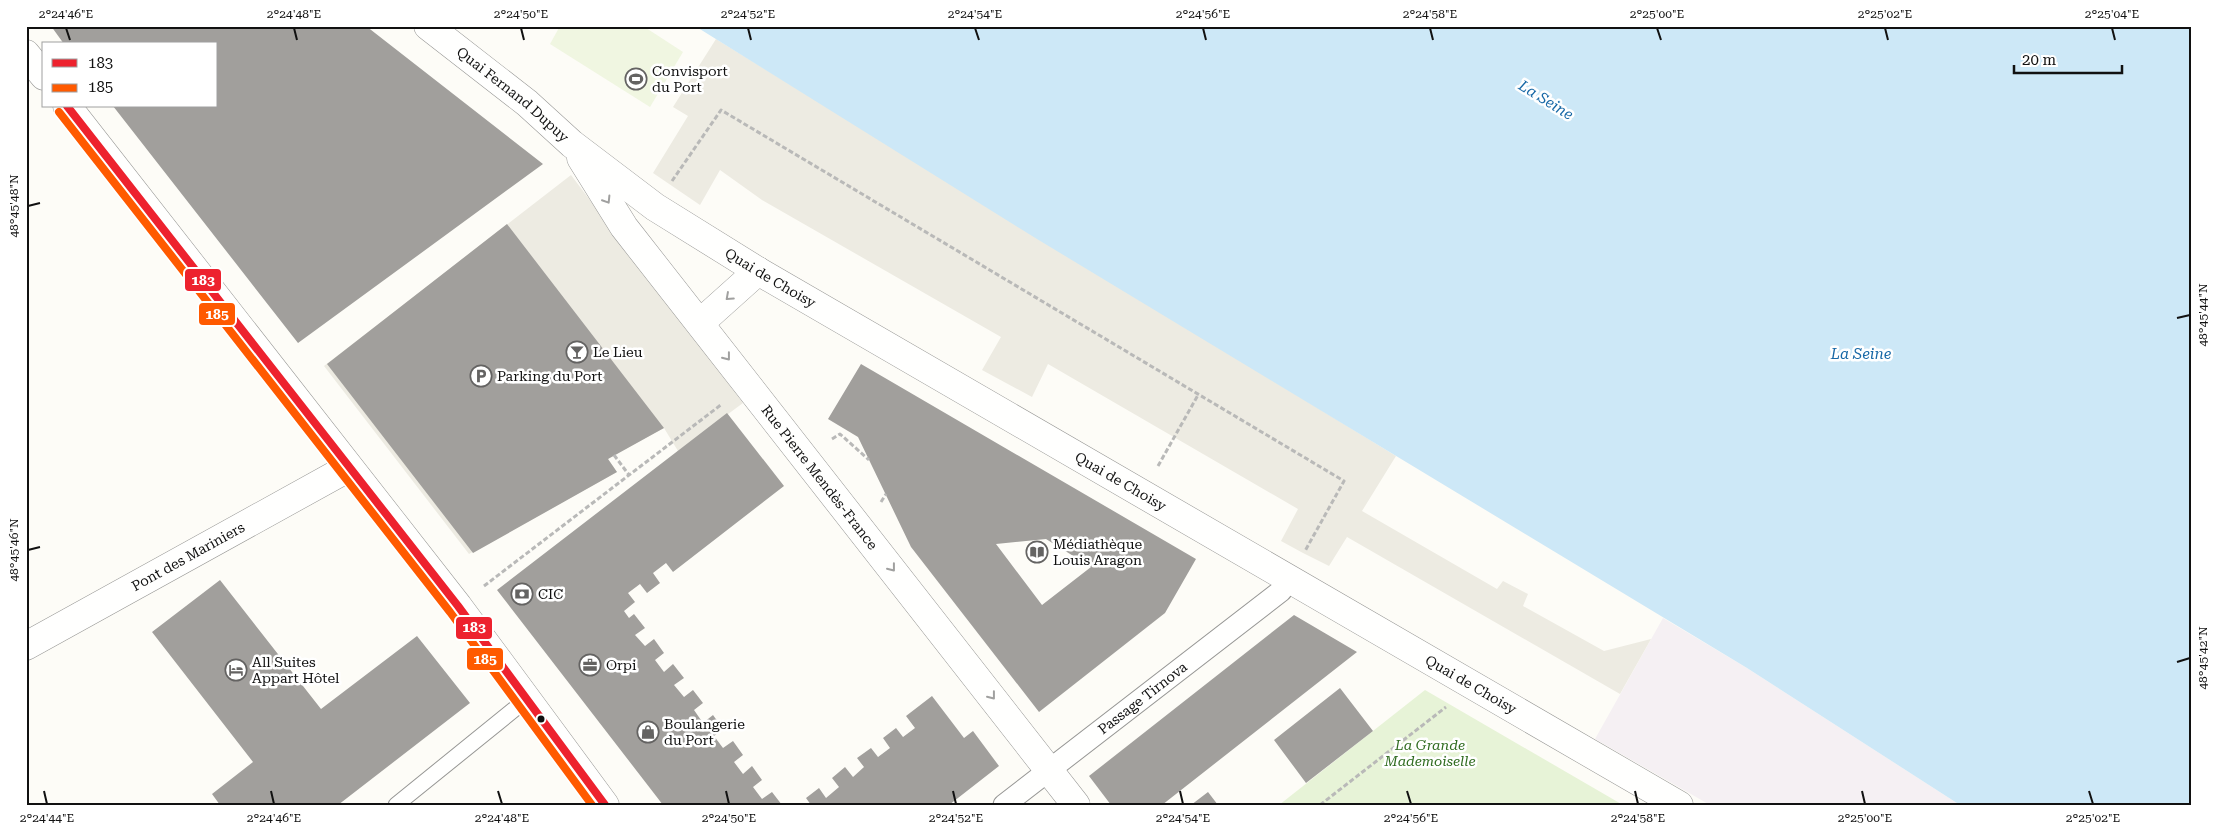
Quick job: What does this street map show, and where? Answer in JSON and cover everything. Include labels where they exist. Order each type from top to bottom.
[{"type":"street","name":"Quai Fernand Dupuy","points":[[428,26],[527,103],[572,144]]},
{"type":"street","points":[[26,54],[42,74]]},
{"type":"street","points":[[69,108],[348,468],[458,606],[605,805]]},
{"type":"street","name":"Quai de Choisy","points":[[572,144],[655,206],[758,270],[1679,805]]},
{"type":"street","name":"Rue Pierre Mendès-France","points":[[572,144],[624,227],[1050,769],[1076,805]]},
{"type":"street","points":[[700,323],[758,270]]},
{"type":"street","name":"Pont des Mariniers","points":[[26,646],[348,468]]},
{"type":"street","name":"Passage Tirnova","points":[[1004,805],[1281,591]]},
{"type":"lane","points":[[396,805],[527,700]]},
{"type":"path","points":[[655,206],[721,110],[1344,481],[1303,553]]},
{"type":"path","points":[[458,606],[748,384]]},
{"type":"path","points":[[1154,475],[1198,395]]},
{"type":"path","points":[[829,441],[840,434],[869,460]]},
{"type":"path","points":[[614,455],[630,475]]},
{"type":"path","points":[[1320,805],[1449,704]]},
{"type":"shaded area","points":[[716,39],[1396,456],[1362,511],[1497,589],[1503,581],[1528,594],[1523,606],[1604,651],[1651,639],[1620,694],[1347,537],[1329,566],[1281,541],[1298,509],[1048,364],[1032,397],[982,370],[1001,337],[762,200],[720,170],[700,205],[653,173],[688,116],[673,107]]},
{"type":"shaded area","name":"Parking du Port","points":[[571,175],[743,403],[678,451],[664,428],[614,455],[608,459],[617,472],[469,554],[324,366]]},
{"type":"shaded area","points":[[1663,618],[1747,668],[1960,805],[1710,805],[1595,739]]},
{"type":"green space","name":"Convisport du Port","points":[[560,26],[643,26],[683,52],[650,107],[550,44]]},
{"type":"green space","name":"La Grande Mademoiselle","points":[[1425,690],[1623,805],[1279,805]]},
{"type":"water","name":"La Seine","points":[[695,26],[2191,26],[2191,805],[1960,805],[1747,668],[1037,239]]},
{"type":"building","points":[[51,26],[366,26],[543,164],[298,343],[115,108],[218,108],[218,42],[63,42]]},
{"type":"building","name":"Parking du Port","points":[[507,224],[664,428],[608,459],[617,472],[473,553],[327,364]]},
{"type":"building","points":[[861,364],[1196,559],[1165,613],[1039,712],[911,547],[858,437],[828,419]],"holes":[[[1046,539],[1091,567],[1042,605],[996,544]]]},
{"type":"building","points":[[727,413],[784,486],[673,572],[666,563],[653,573],[660,583],[647,593],[640,584],[628,593],[635,602],[624,611],[629,618],[634,614],[645,628],[635,635],[645,646],[654,639],[664,653],[655,660],[664,672],[673,664],[684,678],[674,685],[684,697],[693,690],[703,703],[694,710],[703,723],[713,715],[723,729],[714,736],[723,748],[733,741],[743,755],[734,762],[743,774],[752,766],[762,780],[753,787],[762,799],[772,792],[782,805],[663,805],[497,590]]},
{"type":"building","name":"All Suites Appart Hôtel","points":[[220,580],[321,709],[417,636],[470,703],[338,805],[220,805],[212,794],[253,762],[152,632]]},
{"type":"building","points":[[1294,615],[1357,652],[1162,805],[1111,805],[1089,776]]},
{"type":"building","points":[[1340,688],[1373,731],[1306,783],[1274,740]]},
{"type":"building","points":[[932,696],[964,738],[973,731],[999,766],[949,805],[811,805],[806,798],[819,788],[826,798],[839,787],[832,778],[845,767],[853,777],[864,767],[857,758],[871,748],[878,757],[890,748],[883,738],[896,728],[903,737],[915,728],[906,716]]},
{"type":"building","points":[[1208,792],[1218,805],[1191,805]]},
{"type":"transit line","name":"183","points":[[69,108],[458,606],[605,805]]},
{"type":"transit line","name":"185","points":[[59,112],[450,612],[592,805]]},
{"type":"place","name":"Convisport du Port","points":[[636,79]]},
{"type":"place","name":"Le Lieu","points":[[577,352]]},
{"type":"place","name":"Parking du Port","points":[[481,376]]},
{"type":"place","name":"Médiathèque Louis Aragon","points":[[1037,552]]},
{"type":"place","name":"CIC","points":[[522,594]]},
{"type":"place","name":"Orpi","points":[[590,665]]},
{"type":"place","name":"All Suites Appart Hôtel","points":[[236,670]]},
{"type":"place","name":"Boulangerie du Port","points":[[648,732]]}]
